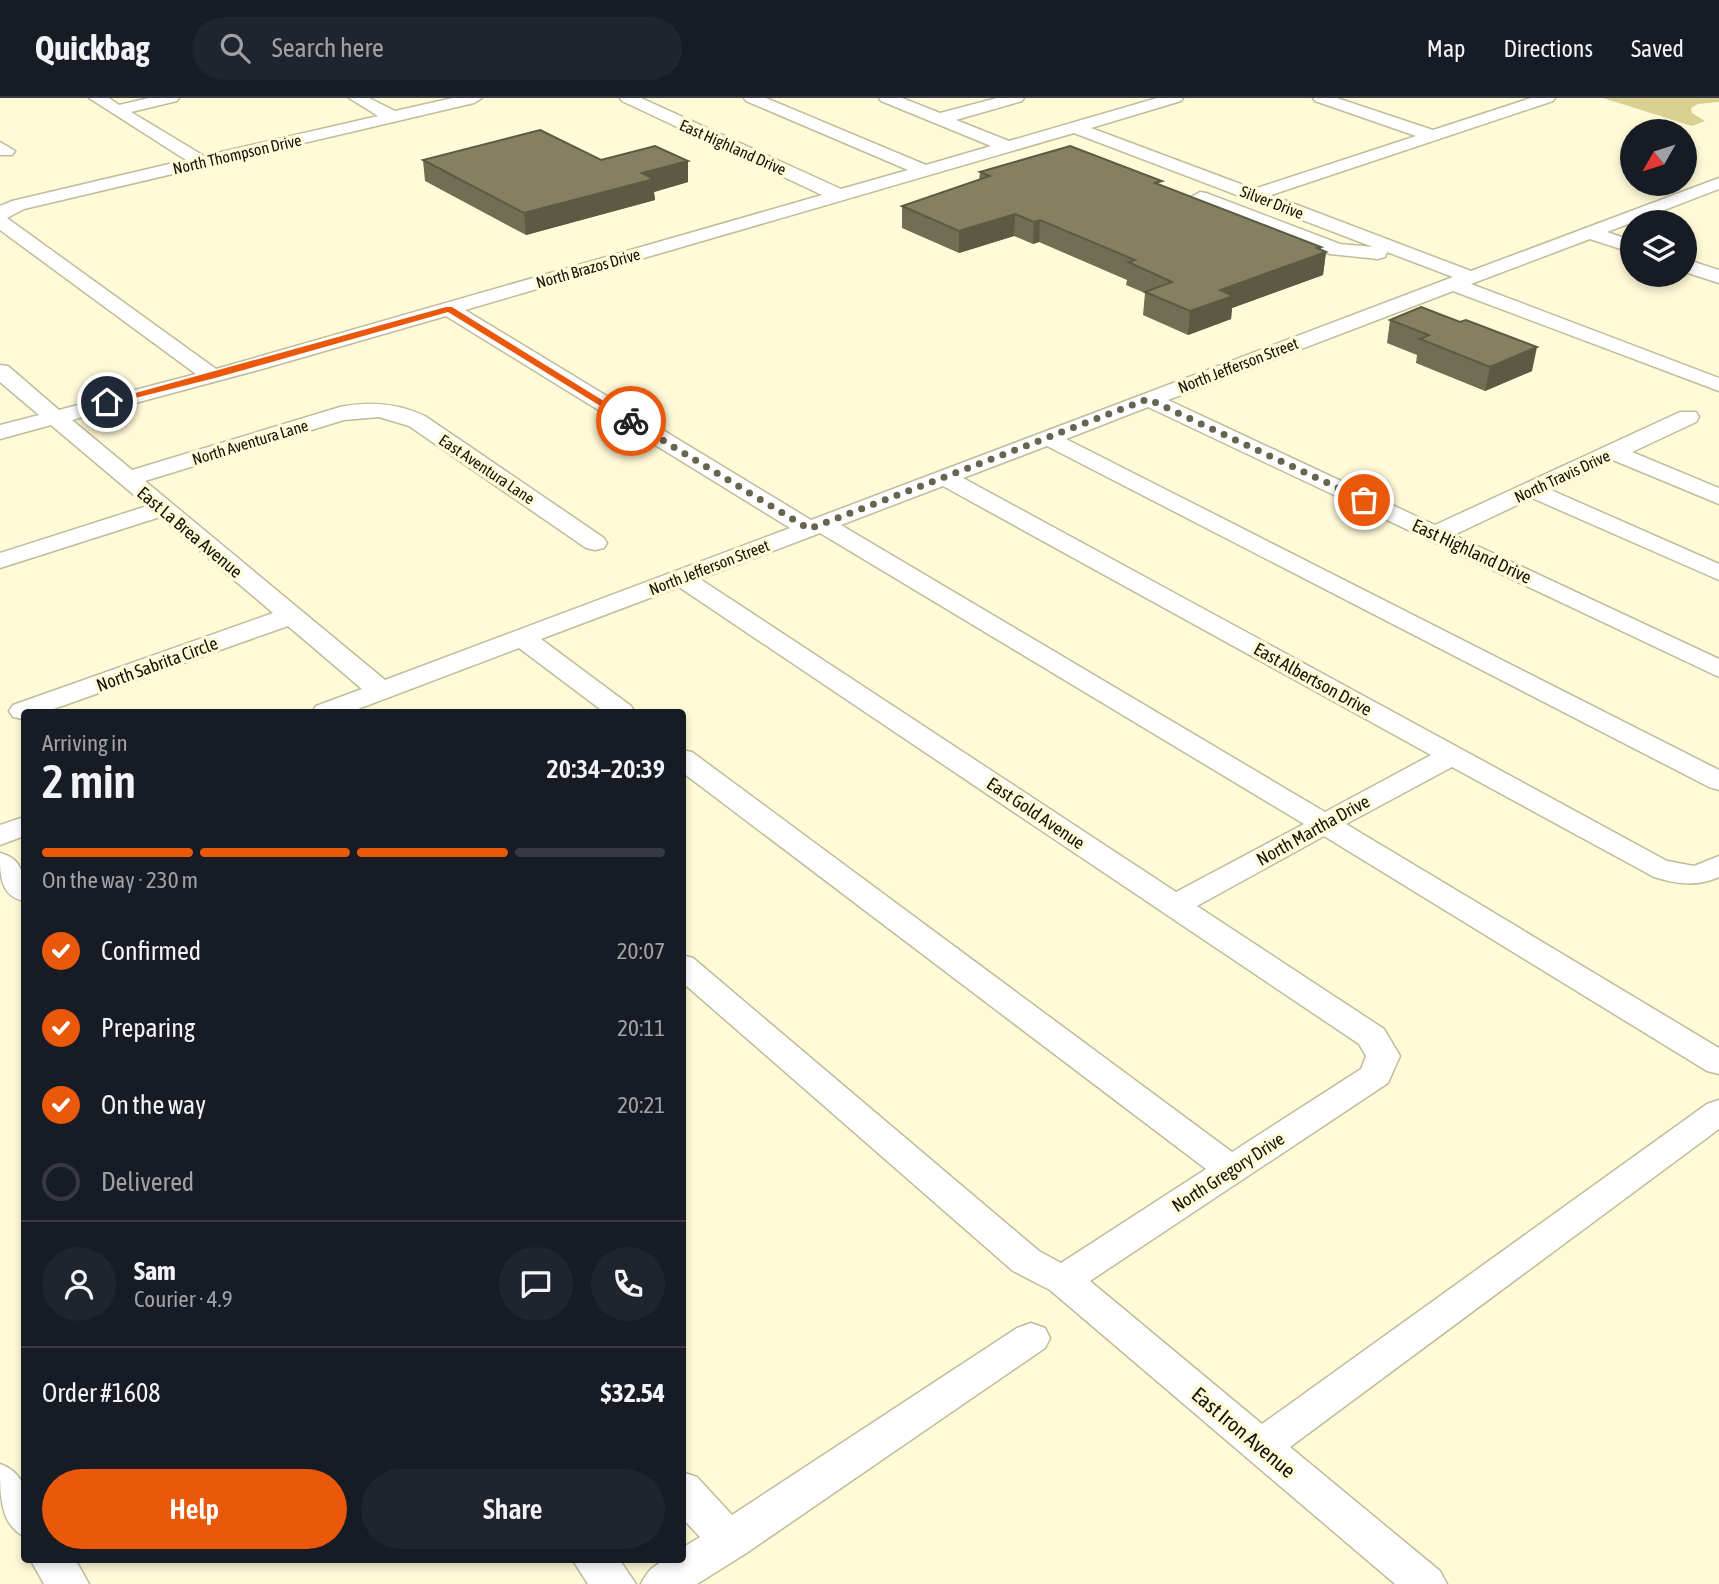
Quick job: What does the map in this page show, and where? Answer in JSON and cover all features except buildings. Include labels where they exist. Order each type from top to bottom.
[{"type":"street","points":[[97,98],[203,163]]},
{"type":"street","points":[[117,110],[171,98]]},
{"type":"street","points":[[357,98],[393,117]]},
{"type":"street","name":"North Thompson Drive","points":[[0,214],[18,205],[474,98]]},
{"type":"street","name":"East Highland Drive","points":[[628,98],[838,195]]},
{"type":"street","points":[[752,98],[923,170]]},
{"type":"street","points":[[887,98],[1007,146]]},
{"type":"street","points":[[939,119],[1016,98]]},
{"type":"street","name":"North Brazos Drive","points":[[0,432],[449,309],[1175,98]]},
{"type":"street","points":[[1321,98],[1433,136]]},
{"type":"street","points":[[1254,195],[1547,98]]},
{"type":"street","name":"Silver Drive","points":[[1074,127],[1405,253],[1461,280],[1719,385]]},
{"type":"street","points":[[1086,151],[1101,137]]},
{"type":"street","name":"North Jefferson Street","points":[[340,709],[381,700],[522,638],[1719,183]]},
{"type":"street","points":[[1181,190],[1337,250],[1405,253]]},
{"type":"street","points":[[0,220],[212,376]]},
{"type":"street","points":[[1589,232],[1620,243]]},
{"type":"street","points":[[1697,269],[1719,277]]},
{"type":"street","points":[[449,309],[1325,824],[1719,1063]]},
{"type":"street","name":"East La Brea Avenue","points":[[0,371],[290,616],[381,700]]},
{"type":"street","name":"East Highland Drive","points":[[1148,399],[1719,669]]},
{"type":"street","name":"North Aventura Lane","points":[[127,479],[341,414],[377,400]]},
{"type":"street","name":"East Aventura Lane","points":[[377,400],[392,411],[416,421],[595,543]]},
{"type":"street","name":"North Travis Drive","points":[[1436,534],[1688,417]]},
{"type":"street","points":[[1048,438],[1719,781]]},
{"type":"street","points":[[1612,452],[1719,497]]},
{"type":"street","name":"East Albertson Drive","points":[[944,477],[1656,867],[1684,877],[1700,874],[1719,865]]},
{"type":"street","points":[[1532,490],[1719,573]]},
{"type":"street","points":[[0,561],[162,509]]},
{"type":"street","name":"East Gold Avenue","points":[[681,577],[1372,1037],[1383,1056]]},
{"type":"street","name":"North Sabrita Circle","points":[[31,709],[290,616]]},
{"type":"street","points":[[522,638],[617,709]]},
{"type":"street","name":"North Martha Drive","points":[[1174,906],[1452,755]]},
{"type":"street","points":[[686,761],[1231,1170]]},
{"type":"street","points":[[0,836],[21,827]]},
{"type":"street","points":[[0,862],[21,888]]},
{"type":"street","name":"East Iron Avenue","points":[[686,968],[1026,1261],[1063,1280],[1425,1584]]},
{"type":"street","name":"North Gregory Drive","points":[[1063,1280],[1376,1075],[1383,1056]]},
{"type":"street","points":[[1261,1446],[1719,1112]]},
{"type":"street","points":[[663,1584],[1031,1338]]},
{"type":"street","points":[[0,1482],[21,1514]]},
{"type":"street","points":[[686,1493],[730,1541]]},
{"type":"street","points":[[54,1563],[67,1584]]},
{"type":"street","points":[[596,1563],[614,1584]]},
{"type":"shaded area","points":[[1603,98],[1719,98],[1719,102],[1698,104],[1691,108],[1692,113],[1705,121],[1698,124],[1698,119],[1670,119]]},
{"type":"way so far","points":[[631,421],[809,529],[1148,399],[1364,500]]},
{"type":"route","points":[[107,402],[212,376],[449,309],[631,421]]}]
